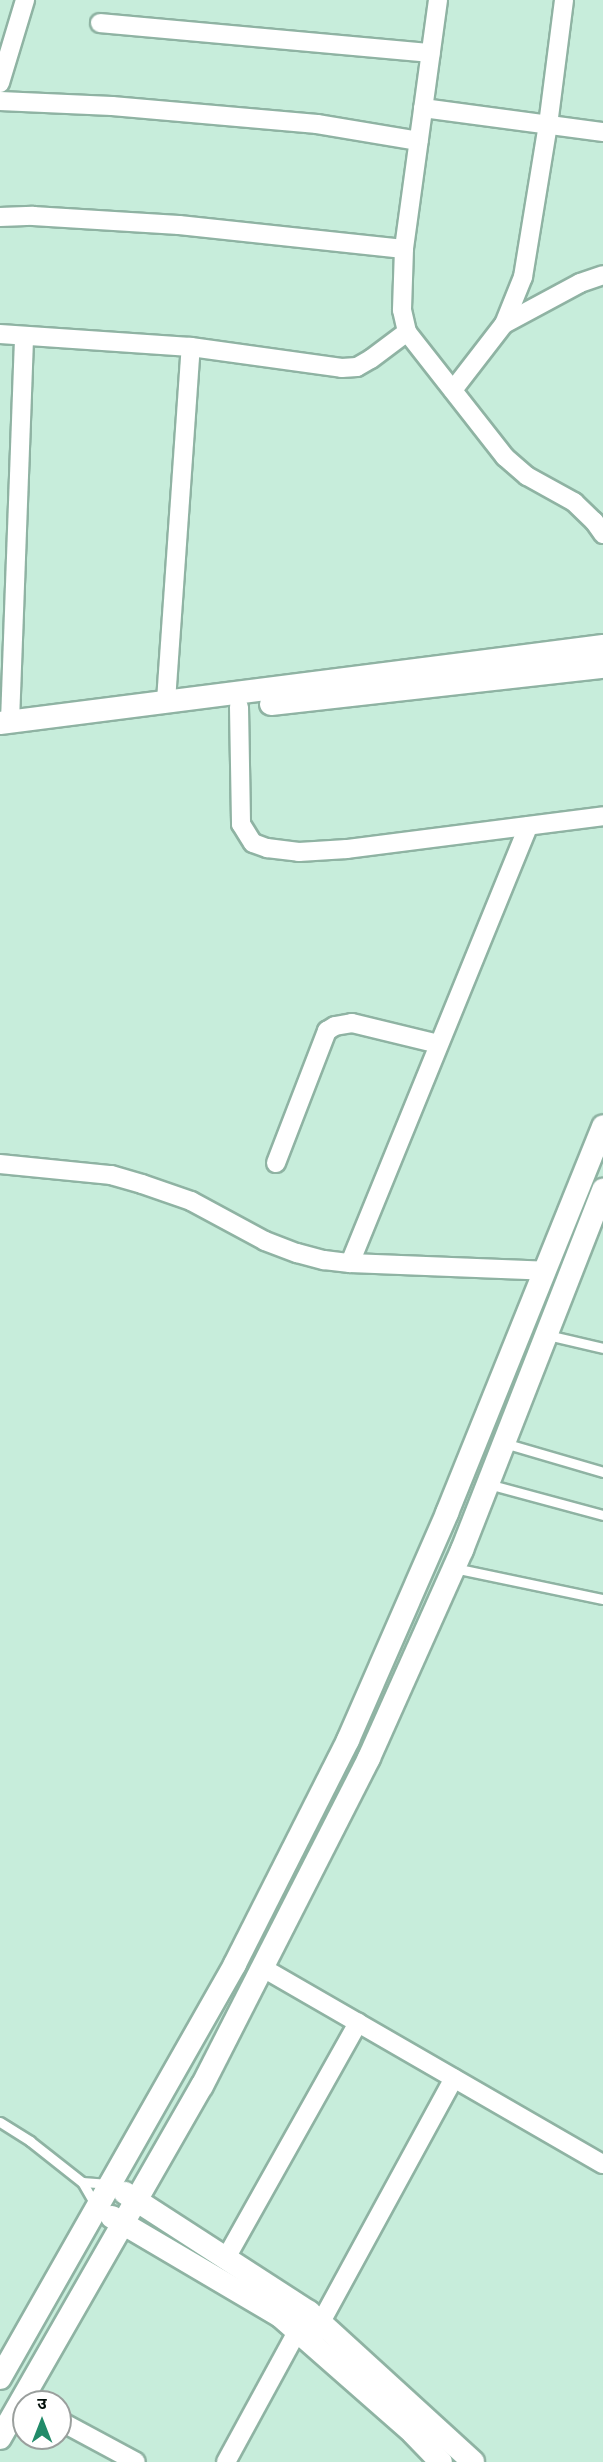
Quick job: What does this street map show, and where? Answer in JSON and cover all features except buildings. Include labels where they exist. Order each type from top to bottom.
[{"type":"street","points":[[0,83],[25,0]]},
{"type":"street","points":[[438,0],[404,249],[402,310],[407,332],[505,457],[526,476],[574,502],[594,521],[603,534]]},
{"type":"street","points":[[453,390],[504,324],[523,277],[548,125],[564,0]]},
{"type":"street","points":[[100,23],[431,53]]},
{"type":"street","points":[[0,101],[112,106],[317,124],[419,141]]},
{"type":"street","points":[[423,108],[603,132]]},
{"type":"street","points":[[0,217],[33,216],[179,225],[404,249]]},
{"type":"street","points":[[504,324],[580,284],[603,275]]},
{"type":"street","points":[[0,334],[191,347],[342,368],[357,367],[407,332]]},
{"type":"street","points":[[3,727],[24,336]]},
{"type":"street","points":[[166,701],[191,347]]},
{"type":"street","points":[[3,727],[166,701],[420,671],[603,646]]},
{"type":"street","points":[[3,727],[41,729],[603,668]]},
{"type":"street","points":[[239,707],[241,824],[253,843],[267,848],[300,852],[603,816]]},
{"type":"street","points":[[350,1263],[528,826]]},
{"type":"street","points":[[276,1163],[327,1031],[335,1026],[352,1023],[439,1044]]},
{"type":"street","points":[[0,2378],[235,1964],[348,1740],[397,1631],[546,1271],[603,1126]]},
{"type":"street","points":[[0,1164],[111,1175],[142,1184],[191,1202],[266,1241],[297,1254],[350,1263],[546,1271]]},
{"type":"street","points":[[30,2390],[138,2201],[263,1968],[369,1758],[454,1568],[547,1335],[597,1222],[603,1190]]},
{"type":"street","points":[[568,1215],[597,1222]]},
{"type":"street","points":[[263,1968],[603,2164]]},
{"type":"street","points":[[226,2258],[358,2023]]},
{"type":"street","points":[[226,2462],[309,2327],[454,2078]]},
{"type":"street","points":[[112,2184],[226,2258],[473,2462]]},
{"type":"street","points":[[98,2208],[280,2316],[309,2327],[441,2462]]},
{"type":"street","points":[[0,2438],[12,2419]]},
{"type":"street","points":[[72,2427],[136,2462]]},
{"type":"lane","points":[[547,1335],[603,1348]]},
{"type":"lane","points":[[504,1443],[603,1472]]},
{"type":"lane","points":[[488,1484],[603,1515]]},
{"type":"lane","points":[[454,1568],[603,1599]]},
{"type":"lane","points":[[0,2122],[30,2141],[82,2182],[98,2208]]},
{"type":"lane","points":[[82,2182],[112,2184]]}]
